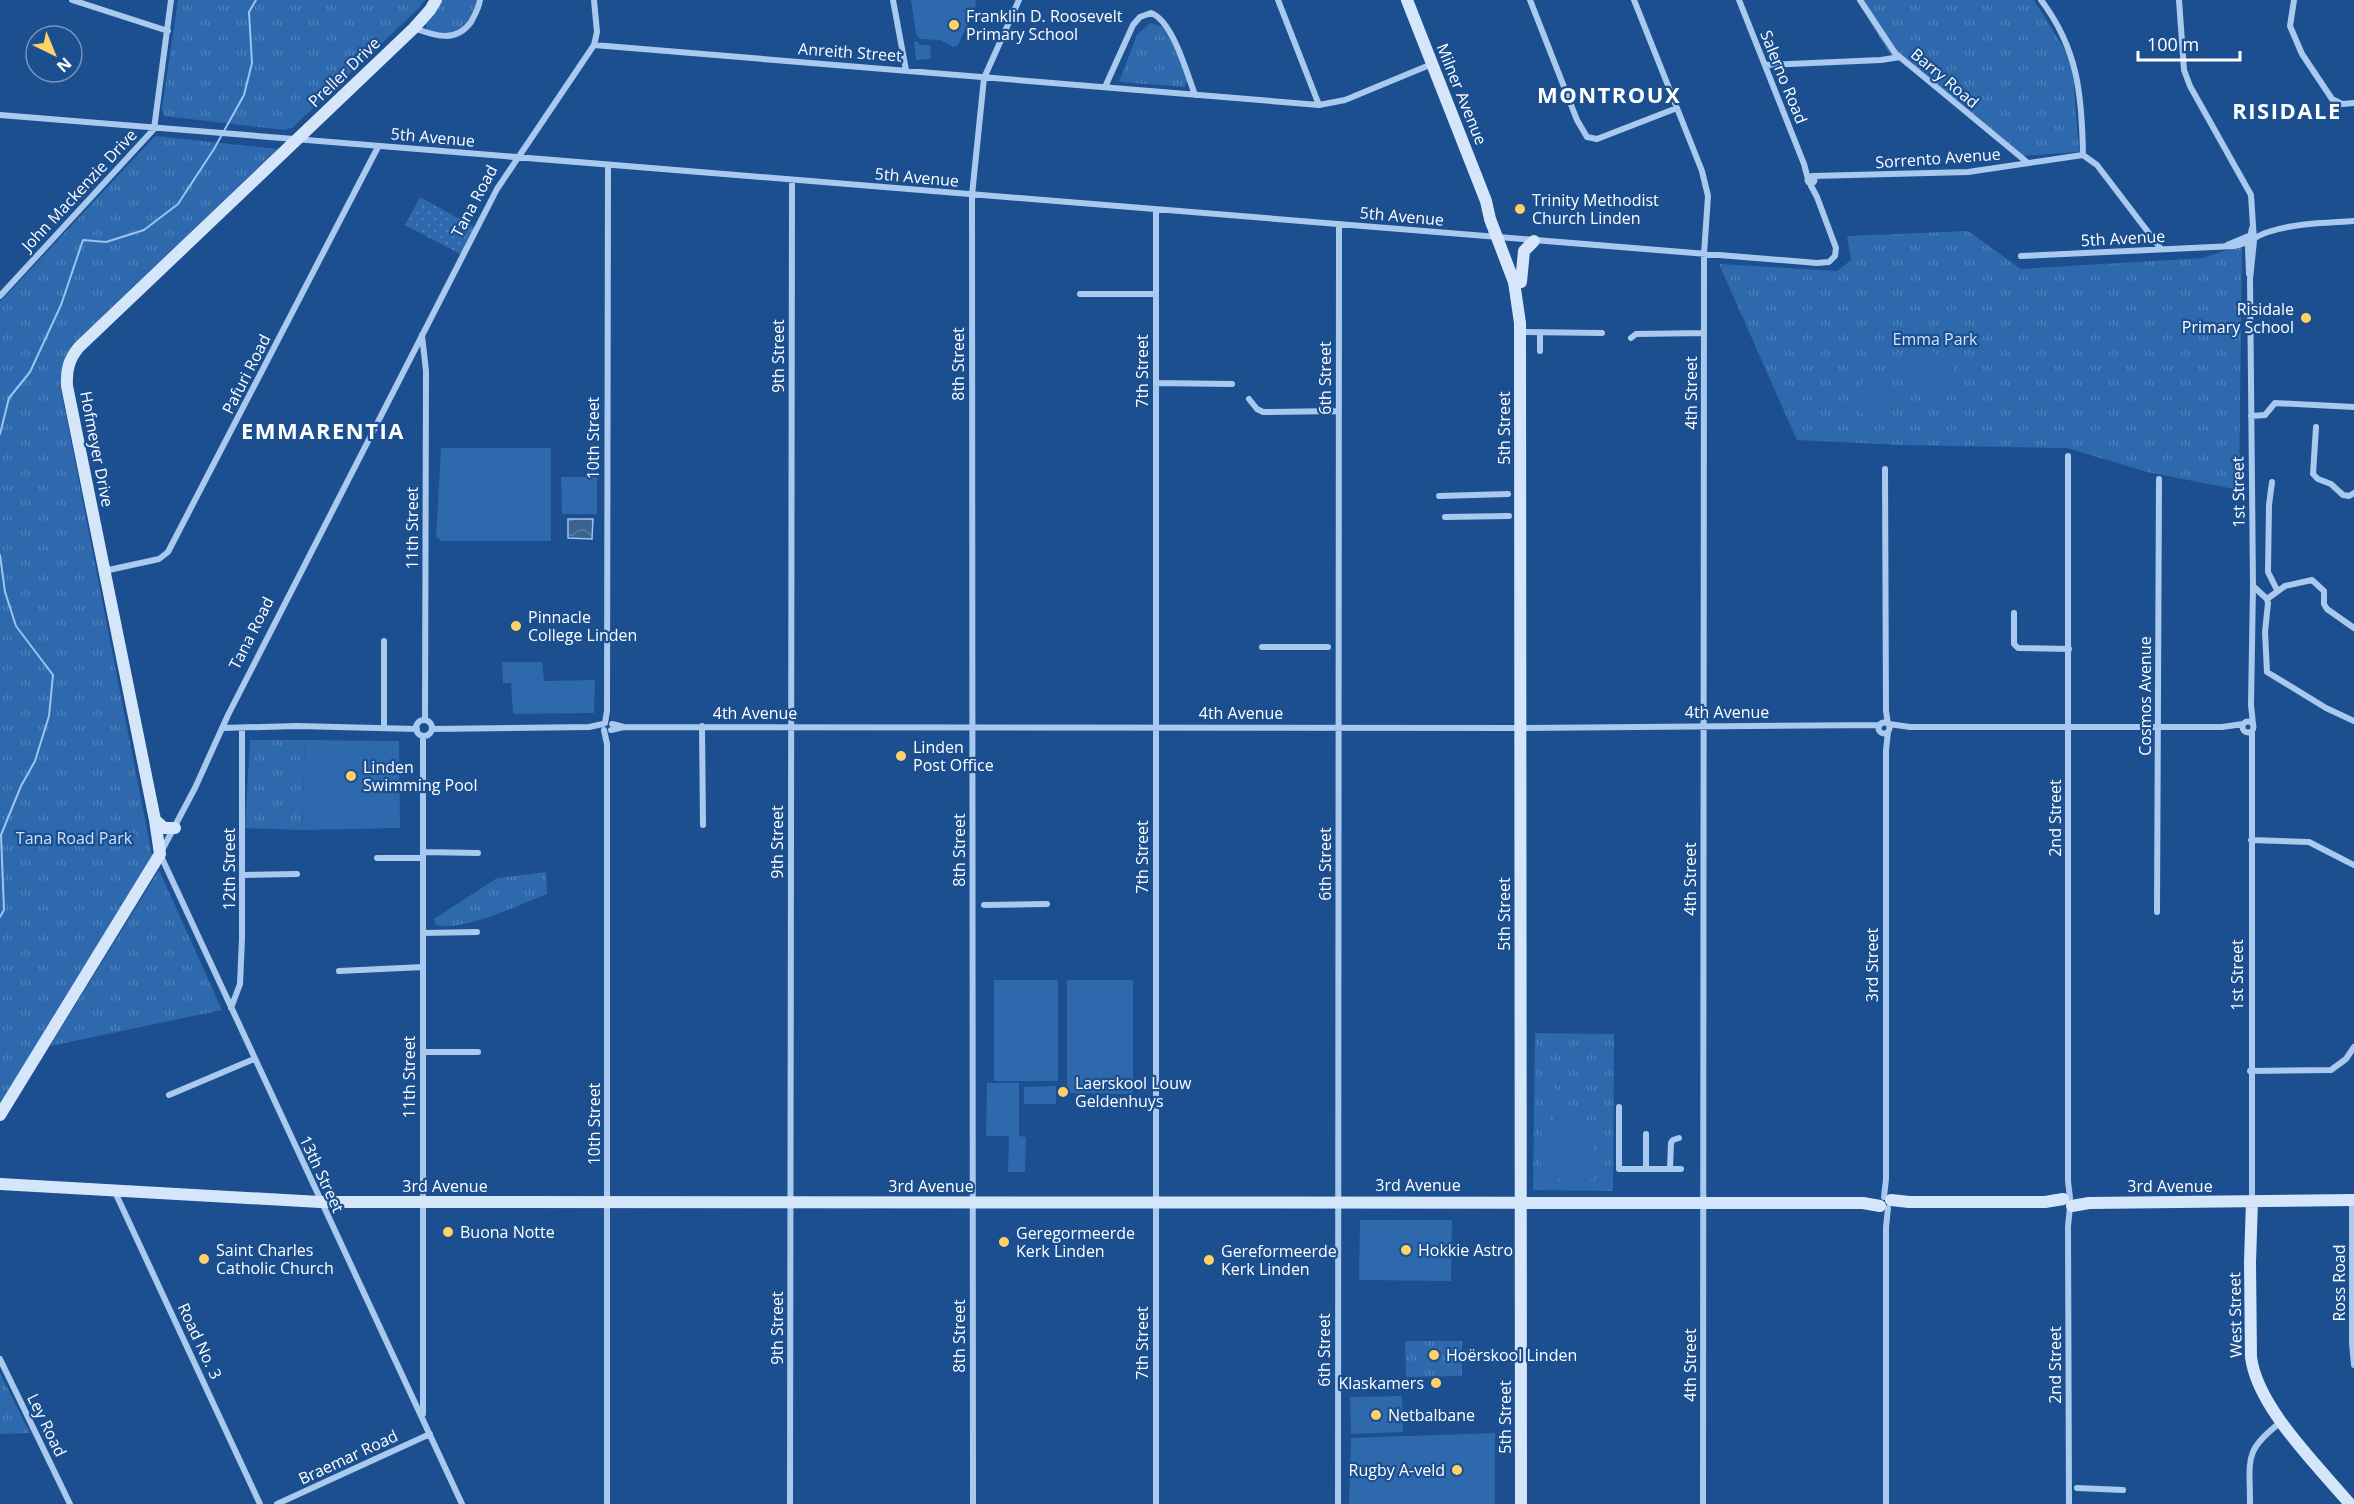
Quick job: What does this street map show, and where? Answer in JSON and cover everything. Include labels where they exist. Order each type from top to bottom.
[{"type":"main road","name":"Preller Drive","points":[[296,140],[414,28],[436,0]]},
{"type":"main road","name":"Milner Avenue","points":[[1407,0],[1502,238]]},
{"type":"main road","name":"Hofmeyer Drive","points":[[160,854],[67,386],[67,372],[70,359],[79,347],[296,140]]},
{"type":"main road","name":"5th Street","points":[[1502,238],[1521,282],[1523,303],[1520,328],[1521,1504]]},
{"type":"main road","name":"5th Street","points":[[1502,238],[1514,282],[1520,328]]},
{"type":"main road","points":[[1521,282],[1524,251],[1534,241]]},
{"type":"main road","points":[[155,820],[164,828],[175,828]]},
{"type":"main road","name":"Tana Road","points":[[0,1115],[160,854]]},
{"type":"main road","name":"3rd Avenue","points":[[0,1184],[320,1202],[423,1203],[1338,1201],[2089,1203],[2353,1200]]},
{"type":"main road","name":"West Street","points":[[2252,1201],[2250,1262],[2252,1361],[2263,1394],[2282,1422],[2350,1504]]},
{"type":"street","points":[[72,0],[168,31]]},
{"type":"street","points":[[154,129],[171,0]]},
{"type":"street","points":[[414,28],[445,37],[459,34],[471,22],[480,0]]},
{"type":"street","points":[[594,0],[597,32],[594,45]]},
{"type":"street","points":[[893,0],[906,70]]},
{"type":"street","name":"8th Street","points":[[973,1504],[972,195],[984,78],[1019,0]]},
{"type":"street","points":[[1278,0],[1320,105]]},
{"type":"street","points":[[1530,0],[1581,129],[1590,139],[1597,139],[1677,108]]},
{"type":"street","name":"4th Street","points":[[1634,0],[1708,190],[1704,255],[1703,1504]]},
{"type":"street","name":"Salerno Road","points":[[1739,0],[1812,179],[1836,248],[1836,256],[1832,261]]},
{"type":"street","name":"Barry Road","points":[[1860,0],[1887,44],[1900,57],[2028,163]]},
{"type":"street","points":[[2041,0],[2066,40],[2074,63],[2080,97],[2083,155],[2097,165],[2161,249]]},
{"type":"street","name":"1st Street","points":[[2179,0],[2184,70],[2190,86],[2249,190],[2253,210],[2250,279],[2253,586],[2251,705],[2247,727],[2251,749],[2252,1201]]},
{"type":"street","points":[[2294,0],[2290,26],[2302,54],[2332,99],[2342,104],[2354,103]]},
{"type":"street","points":[[1105,87],[1133,25],[1140,17],[1150,13],[1157,16],[1168,28],[1196,95]]},
{"type":"street","name":"Anreith Street","points":[[594,45],[1320,105],[1345,100],[1432,64]]},
{"type":"street","name":"Tana Road","points":[[160,854],[497,189],[594,45]]},
{"type":"street","points":[[1765,64],[1881,60],[1900,57]]},
{"type":"street","name":"5th Avenue","points":[[0,115],[1704,255],[1817,263],[1832,261]]},
{"type":"street","name":"John Mackenzie Drive","points":[[0,296],[154,129]]},
{"type":"street","name":"Pafuri Road","points":[[104,571],[159,559],[168,552],[378,147]]},
{"type":"street","name":"Sorrento Avenue","points":[[1812,179],[1829,176],[1968,172],[2083,155]]},
{"type":"street","name":"10th Street","points":[[608,165],[608,1504]]},
{"type":"street","name":"9th Street","points":[[790,1504],[792,180]]},
{"type":"street","name":"7th Street","points":[[1156,210],[1156,1504]]},
{"type":"street","name":"5th Avenue","points":[[2021,256],[2225,246],[2253,236],[2306,225],[2354,221]]},
{"type":"street","name":"6th Street","points":[[1338,1504],[1339,225]]},
{"type":"street","points":[[1080,294],[1156,294]]},
{"type":"street","points":[[1520,328],[1540,332],[1602,333]]},
{"type":"street","points":[[1540,332],[1540,351]]},
{"type":"street","points":[[1631,338],[1633,335],[1643,334],[1704,333]]},
{"type":"street","name":"11th Street","points":[[422,335],[426,371],[425,720]]},
{"type":"street","points":[[1156,383],[1232,384]]},
{"type":"street","points":[[1249,399],[1257,409],[1263,412],[1338,411]]},
{"type":"street","points":[[2251,416],[2265,415],[2274,403],[2354,407]]},
{"type":"street","points":[[2316,427],[2313,474],[2318,479],[2331,484],[2343,495],[2349,496],[2354,493]]},
{"type":"street","name":"2nd Street","points":[[2068,456],[2068,1504]]},
{"type":"street","points":[[1885,469],[1885,728]]},
{"type":"street","name":"Cosmos Avenue","points":[[2157,912],[2159,479]]},
{"type":"street","points":[[2272,482],[2269,505],[2268,573],[2277,591]]},
{"type":"street","points":[[1438,496],[1508,494]]},
{"type":"street","points":[[1445,517],[1509,516]]},
{"type":"street","points":[[2354,628],[2327,609],[2324,604],[2324,591],[2315,581],[2308,579],[2277,591],[2267,599],[2265,632],[2267,672],[2326,708],[2354,721]]},
{"type":"street","points":[[2253,586],[2267,599]]},
{"type":"street","points":[[2014,613],[2014,644],[2018,648],[2068,649]]},
{"type":"street","points":[[384,641],[384,727]]},
{"type":"street","points":[[1262,647],[1328,647]]},
{"type":"street","points":[[425,720],[430,722],[432,729],[428,735],[423,736],[417,729],[418,724],[425,720]]},
{"type":"street","points":[[702,726],[703,825]]},
{"type":"street","name":"4th Avenue","points":[[432,729],[702,726],[2247,727]]},
{"type":"street","points":[[222,728],[384,727],[417,729]]},
{"type":"street","name":"12th Street","points":[[231,1008],[241,980],[242,728]]},
{"type":"street","name":"3rd Street","points":[[1885,728],[1886,1504]]},
{"type":"street","name":"11th Street","points":[[423,736],[423,1417]]},
{"type":"street","points":[[2251,840],[2309,842],[2354,865]]},
{"type":"street","points":[[377,858],[478,853]]},
{"type":"street","name":"13th Street","points":[[160,854],[462,1504]]},
{"type":"street","points":[[242,874],[297,874]]},
{"type":"street","points":[[984,905],[1047,904]]},
{"type":"street","points":[[423,933],[477,932]]},
{"type":"street","points":[[339,970],[423,967]]},
{"type":"street","points":[[2250,1071],[2331,1070],[2346,1059],[2354,1047]]},
{"type":"street","points":[[423,1052],[478,1052]]},
{"type":"street","points":[[169,1095],[254,1059]]},
{"type":"street","points":[[1619,1107],[1619,1169],[1681,1169]]},
{"type":"street","points":[[1646,1134],[1646,1169]]},
{"type":"street","points":[[1670,1169],[1671,1143],[1680,1138]]},
{"type":"street","name":"Road No. 3","points":[[114,1189],[260,1504]]},
{"type":"street","name":"Ross Road","points":[[2353,1200],[2352,1344],[2354,1365]]},
{"type":"street","name":"Ley Road","points":[[0,1359],[70,1504]]},
{"type":"street","points":[[2250,1504],[2250,1470],[2254,1448],[2260,1439],[2282,1422]]},
{"type":"street","name":"Braemar Road","points":[[277,1504],[430,1434]]},
{"type":"street","points":[[2077,1488],[2123,1490]]},
{"type":"green space","points":[[178,0],[425,0],[293,127],[285,130],[164,116],[162,108]]},
{"type":"green space","points":[[441,0],[478,0],[472,17],[466,24],[451,34],[443,35],[426,28],[426,23]]},
{"type":"green space","points":[[911,0],[975,0],[976,5],[958,45],[953,47],[940,40],[920,39],[916,34]]},
{"type":"green space","points":[[1857,0],[2034,0],[2072,61],[2079,152],[2019,156],[1889,53]]},
{"type":"green space","points":[[1150,23],[1166,28],[1188,78],[1185,87],[1119,82],[1137,35]]},
{"type":"green space","points":[[918,41],[919,45],[930,45],[931,59],[916,60],[914,42]]},
{"type":"green space","name":"Tana Road Park","points":[[155,136],[278,149],[71,346],[60,385],[152,855],[0,1106],[0,302]]},
{"type":"green space","points":[[420,197],[476,228],[462,255],[405,225]]},
{"type":"green space","name":"Emma Park","points":[[1968,231],[2021,269],[2203,258],[2242,245],[2239,490],[2147,472],[2067,448],[1899,445],[1797,440],[1719,264],[1837,271],[1851,260],[1847,236]]},
{"type":"green space","points":[[1924,345],[1955,368],[1931,398],[1901,375]]},
{"type":"green space","points":[[1871,372],[1900,395],[1876,425],[1847,402]]},
{"type":"green space","points":[[441,448],[551,448],[551,541],[442,541],[436,537]]},
{"type":"green space","points":[[561,477],[597,477],[597,514],[562,514]]},
{"type":"green space","points":[[502,662],[542,662],[544,681],[595,680],[594,713],[513,714],[511,683],[503,683]]},
{"type":"green space","points":[[250,740],[305,740],[302,830],[245,828]]},
{"type":"green space","name":"Linden Swimming Pool","points":[[305,740],[399,741],[400,828],[302,830]]},
{"type":"green space","points":[[159,870],[222,1010],[50,1046]]},
{"type":"green space","points":[[546,872],[547,894],[476,921],[461,925],[436,925],[434,919],[497,878]]},
{"type":"green space","points":[[994,980],[1058,980],[1058,1081],[994,1081]]},
{"type":"green space","points":[[1067,980],[1133,980],[1133,1094],[1067,1093]]},
{"type":"green space","points":[[1535,1033],[1614,1034],[1613,1191],[1533,1190]]},
{"type":"green space","points":[[1549,1079],[1607,1169],[1578,1188],[1568,1173],[1553,1183],[1535,1155],[1550,1145],[1541,1132],[1556,1122],[1535,1088]]},
{"type":"green space","points":[[987,1083],[1019,1083],[1019,1136],[1026,1137],[1025,1172],[1008,1172],[1009,1136],[986,1136]]},
{"type":"green space","points":[[1056,1086],[1056,1104],[1024,1104],[1024,1087]]},
{"type":"green space","name":"Hokkie Astro","points":[[1360,1220],[1452,1220],[1451,1281],[1359,1280]]},
{"type":"green space","points":[[1405,1341],[1462,1341],[1462,1376],[1406,1377]]},
{"type":"green space","points":[[0,1373],[30,1433],[0,1434]]},
{"type":"green space","name":"Netbalbane","points":[[1402,1396],[1403,1432],[1351,1434],[1350,1397]]},
{"type":"green space","points":[[1495,1433],[1495,1504],[1349,1504],[1351,1438]]},
{"type":"water","points":[[568,519],[593,519],[592,539],[568,538]]},
{"type":"waterway","points":[[0,434],[9,398],[30,372],[61,305],[83,240],[106,242],[144,230],[178,204],[214,149],[244,95],[252,63],[249,12],[256,0]]},
{"type":"waterway","points":[[0,555],[5,592],[16,626],[53,675],[49,716],[35,761],[21,786],[1,835],[4,910],[0,917]]},
{"type":"place","name":"Franklin D. Roosevelt Primary School","points":[[954,25]]},
{"type":"place","name":"Trinity Methodist Church Linden","points":[[1520,209]]},
{"type":"place","name":"Risidale Primary School","points":[[2306,318]]},
{"type":"place","name":"Pinnacle College Linden","points":[[516,626]]},
{"type":"place","name":"Linden Post Office","points":[[901,756]]},
{"type":"place","name":"Linden Swimming Pool","points":[[351,776]]},
{"type":"place","name":"Laerskool Louw Geldenhuys","points":[[1063,1092]]},
{"type":"place","name":"Buona Notte","points":[[448,1232]]},
{"type":"place","name":"Geregormeerde Kerk Linden","points":[[1004,1242]]},
{"type":"place","name":"Hokkie Astro","points":[[1406,1250]]},
{"type":"place","name":"Saint Charles Catholic Church","points":[[204,1259]]},
{"type":"place","name":"Gereformeerde Kerk Linden","points":[[1209,1260]]},
{"type":"place","name":"Hoërskool Linden","points":[[1434,1355]]},
{"type":"place","name":"Klaskamers","points":[[1436,1383]]},
{"type":"place","name":"Netbalbane","points":[[1376,1415]]},
{"type":"place","name":"Rugby A-veld","points":[[1457,1470]]},
{"type":"district","name":"MONTROUX","points":[[1609,94]]},
{"type":"district","name":"RISIDALE","points":[[2287,110]]},
{"type":"district","name":"EMMARENTIA","points":[[323,430]]}]
